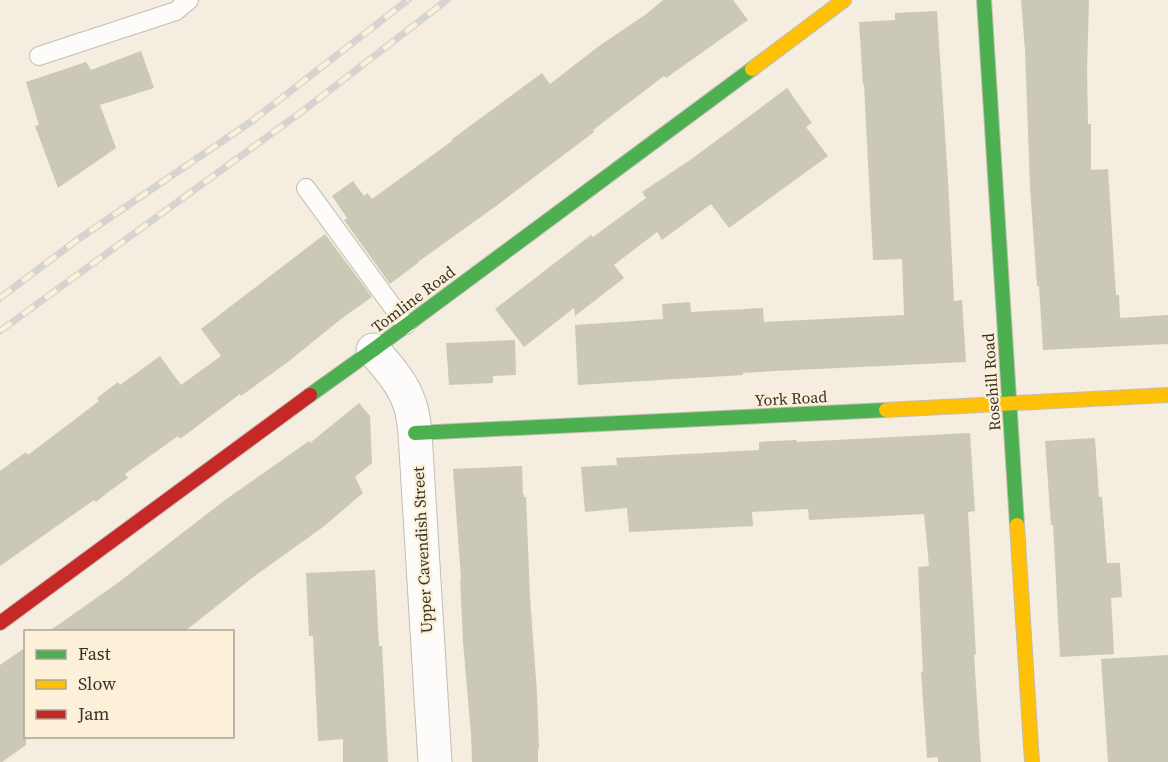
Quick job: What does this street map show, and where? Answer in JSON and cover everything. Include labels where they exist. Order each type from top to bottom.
[{"type":"street","name":"Tomline Road","points":[[0,623],[373,350],[844,0]]},
{"type":"street","name":"Rosehill Road","points":[[984,0],[1032,762]]},
{"type":"street","name":"Upper Cavendish Street","points":[[373,350],[402,386],[410,406],[415,433],[435,762]]},
{"type":"street","name":"York Road","points":[[415,433],[1168,395]]},
{"type":"lane","points":[[39,56],[176,11],[189,0]]},
{"type":"lane","points":[[306,188],[406,325]]},
{"type":"building","points":[[663,0],[733,0],[748,20],[666,78],[664,76],[593,130],[594,132],[390,284],[344,220],[347,218],[332,196],[353,181],[364,196],[367,193],[372,199],[542,73],[550,84]]},
{"type":"building","points":[[1021,0],[1089,0],[1087,70],[1088,124],[1091,124],[1091,170],[1108,169],[1116,295],[1119,295],[1120,318],[1168,315],[1168,344],[1043,350],[1030,187]]},
{"type":"building","points":[[937,11],[954,301],[962,300],[966,362],[775,371],[578,385],[575,325],[663,319],[662,304],[690,302],[691,312],[763,308],[764,322],[904,315],[902,259],[873,260],[859,22],[895,20],[895,13]]},
{"type":"building","points":[[141,51],[154,88],[100,105],[116,148],[58,188],[35,126],[39,125],[26,82],[86,62],[91,70]]},
{"type":"building","points":[[787,88],[812,123],[806,127],[828,156],[729,228],[711,204],[662,240],[657,232],[614,265],[624,278],[575,316],[574,308],[524,347],[495,309],[591,235],[593,237],[646,198],[642,192],[693,158]]},
{"type":"building","points":[[325,234],[372,297],[241,396],[240,394],[180,439],[178,436],[125,474],[128,478],[96,502],[94,500],[0,566],[0,471],[26,452],[28,455],[99,401],[97,398],[118,382],[120,385],[160,356],[181,385],[221,356],[201,329]]},
{"type":"building","points":[[515,340],[516,375],[493,376],[493,383],[449,385],[446,343]]},
{"type":"building","points":[[359,403],[370,416],[372,463],[355,477],[363,493],[323,527],[252,578],[187,630],[51,630],[119,582],[225,500],[309,441],[310,443]]},
{"type":"building","points":[[970,433],[975,511],[968,512],[981,762],[938,762],[938,757],[927,758],[921,672],[923,672],[918,567],[929,566],[924,514],[809,520],[808,509],[752,512],[753,526],[629,532],[627,508],[585,512],[581,467],[617,465],[616,458],[759,450],[759,442]]},
{"type":"building","points":[[1095,438],[1107,563],[1120,563],[1122,597],[1111,598],[1114,654],[1060,657],[1053,525],[1051,525],[1045,441]]},
{"type":"building","points":[[522,466],[523,494],[526,497],[537,693],[538,762],[472,762],[453,469]]},
{"type":"building","points":[[375,570],[379,646],[382,646],[388,762],[343,762],[343,739],[318,741],[313,636],[309,636],[306,573]]},
{"type":"building","points":[[24,648],[24,738],[26,738],[26,745],[2,762],[0,762],[0,665]]},
{"type":"building","points":[[1168,655],[1168,762],[1108,762],[1101,659]]},
{"type":"railway","points":[[0,298],[77,240],[252,121],[408,0]]},
{"type":"railway","points":[[0,331],[304,110],[447,0]]},
{"type":"traffic: fast","points":[[984,0],[1017,525]]},
{"type":"traffic: fast","points":[[310,395],[752,69]]},
{"type":"traffic: fast","points":[[415,433],[886,410]]},
{"type":"traffic: slow","points":[[752,69],[844,0]]},
{"type":"traffic: slow","points":[[886,410],[1168,395]]},
{"type":"traffic: slow","points":[[1017,525],[1032,762]]},
{"type":"traffic: jam","points":[[0,623],[310,395]]}]
